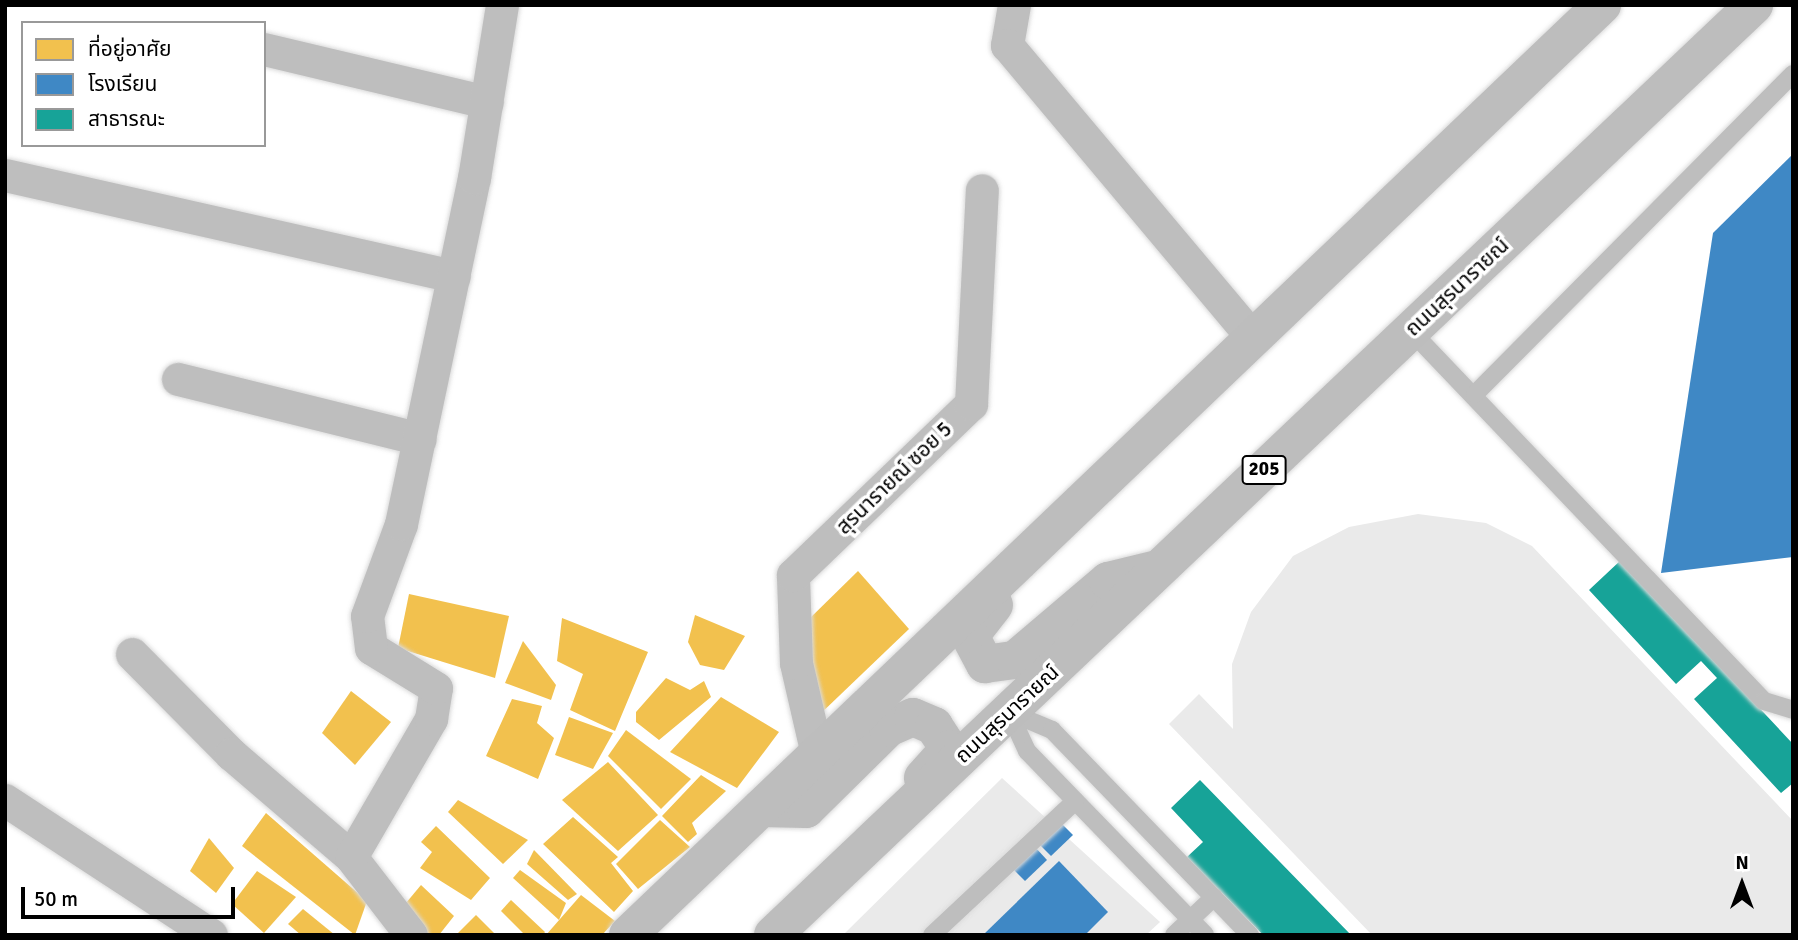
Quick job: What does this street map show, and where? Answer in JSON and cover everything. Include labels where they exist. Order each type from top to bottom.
[{"type":"main road","name":"ถนนสุรนารายณ์","points":[[773,935],[1754,5]]},
{"type":"main road","name":"ถนนสุรนารายณ์","points":[[628,935],[1254,339],[1591,9]]},
{"type":"main road","name":"ถนนสุรนารายณ์","points":[[1047,538],[970,636],[985,664],[1014,660],[1108,581],[1160,569]]},
{"type":"main road","name":"ถนนสุรนารายณ์","points":[[761,808],[806,809],[888,728],[913,717],[934,726],[949,749],[853,860]]},
{"type":"street","points":[[351,857],[431,719],[436,688],[371,648],[368,616],[401,524],[420,439],[454,276],[502,5]]},
{"type":"street","points":[[1014,5],[1007,46],[1254,339]]},
{"type":"street","points":[[266,49],[486,102]]},
{"type":"street","points":[[5,175],[454,276]]},
{"type":"street","name":"สุรนารายณ์ ซอย 5","points":[[817,754],[796,663],[793,575],[971,404],[982,190]]},
{"type":"street","points":[[178,379],[420,439]]},
{"type":"street","points":[[132,654],[231,754],[351,857],[411,935]]},
{"type":"street","points":[[5,800],[211,935]]},
{"type":"lane","points":[[1475,394],[1793,74]]},
{"type":"lane","points":[[1410,331],[1475,394],[1764,701],[1793,710]]},
{"type":"lane","points":[[1010,712],[1027,751],[1205,935]]},
{"type":"lane","points":[[1010,712],[1052,730],[1250,935]]},
{"type":"lane","points":[[932,935],[1076,801]]},
{"type":"lane","points":[[1174,935],[1214,897]]},
{"type":"shaded area","points":[[1418,514],[1486,523],[1532,546],[1793,821],[1793,935],[1372,935],[1169,724],[1199,694],[1233,729],[1232,664],[1251,612],[1293,556],[1349,527]]},
{"type":"shaded area","points":[[1002,778],[1160,922],[1146,935],[843,935]]},
{"type":"building: ที่อยู่อาศัย","points":[[858,571],[909,629],[816,718],[805,623]]},
{"type":"building: ที่อยู่อาศัย","points":[[409,594],[509,616],[495,678],[398,648]]},
{"type":"building: ที่อยู่อาศัย","points":[[695,615],[745,636],[724,670],[700,665],[688,642]]},
{"type":"building: ที่อยู่อาศัย","points":[[562,618],[648,652],[615,731],[570,710],[583,674],[557,661]]},
{"type":"building: ที่อยู่อาศัย","points":[[523,641],[556,685],[551,700],[505,683]]},
{"type":"building: ที่อยู่อาศัย","points":[[666,678],[690,690],[704,681],[711,697],[659,740],[636,722],[636,712]]},
{"type":"building: ที่อยู่อาศัย","points":[[351,691],[391,722],[355,765],[322,733]]},
{"type":"building: ที่อยู่อาศัย","points":[[721,697],[779,732],[737,788],[670,752]]},
{"type":"building: ที่อยู่อาศัย","points":[[512,699],[542,706],[537,723],[554,738],[538,779],[486,756]]},
{"type":"building: ที่อยู่อาศัย","points":[[569,717],[613,733],[593,769],[555,755]]},
{"type":"building: ที่อยู่อาศัย","points":[[626,730],[691,779],[661,809],[608,756]]},
{"type":"building: ที่อยู่อาศัย","points":[[608,762],[658,815],[618,851],[562,800]]},
{"type":"building: ที่อยู่อาศัย","points":[[701,775],[726,791],[692,823],[697,834],[688,842],[662,816]]},
{"type":"building: ที่อยู่อาศัย","points":[[458,800],[528,840],[503,864],[448,812]]},
{"type":"building: ที่อยู่อาศัย","points":[[266,813],[367,901],[355,935],[242,846]]},
{"type":"building: ที่อยู่อาศัย","points":[[573,817],[618,857],[611,863],[633,891],[614,912],[543,844]]},
{"type":"building: ที่อยู่อาศัย","points":[[660,820],[690,847],[638,889],[616,864]]},
{"type":"building: ที่อยู่อาศัย","points":[[436,826],[490,878],[471,900],[420,868],[432,852],[421,842]]},
{"type":"building: ที่อยู่อาศัย","points":[[209,838],[234,868],[216,893],[190,871]]},
{"type":"building: ที่อยู่อาศัย","points":[[534,850],[577,894],[568,900],[527,864]]},
{"type":"building: ที่อยู่อาศัย","points":[[520,870],[566,903],[559,920],[513,878]]},
{"type":"building: ที่อยู่อาศัย","points":[[257,871],[296,897],[264,933],[232,904]]},
{"type":"building: ที่อยู่อาศัย","points":[[421,885],[454,916],[439,935],[424,935],[401,909]]},
{"type":"building: ที่อยู่อาศัย","points":[[581,895],[615,921],[602,935],[546,935]]},
{"type":"building: ที่อยู่อาศัย","points":[[511,900],[545,932],[543,935],[525,935],[501,911]]},
{"type":"building: ที่อยู่อาศัย","points":[[303,909],[335,935],[301,935],[288,924]]},
{"type":"building: ที่อยู่อาศัย","points":[[476,915],[496,935],[456,935]]},
{"type":"building: โรงเรียน","points":[[1793,154],[1793,557],[1661,573],[1713,233]]},
{"type":"building: โรงเรียน","points":[[1061,823],[1073,835],[1051,856],[1039,844]]},
{"type":"building: โรงเรียน","points":[[1035,847],[1047,860],[1025,881],[1013,869]]},
{"type":"building: โรงเรียน","points":[[1059,861],[1108,912],[1085,935],[983,935]]},
{"type":"building: สาธารณะ","points":[[1621,560],[1793,744],[1793,783],[1781,793],[1694,699],[1717,678],[1701,661],[1676,684],[1589,590]]},
{"type":"building: สาธารณะ","points":[[1200,780],[1351,935],[1263,935],[1187,857],[1203,842],[1171,808]]}]
